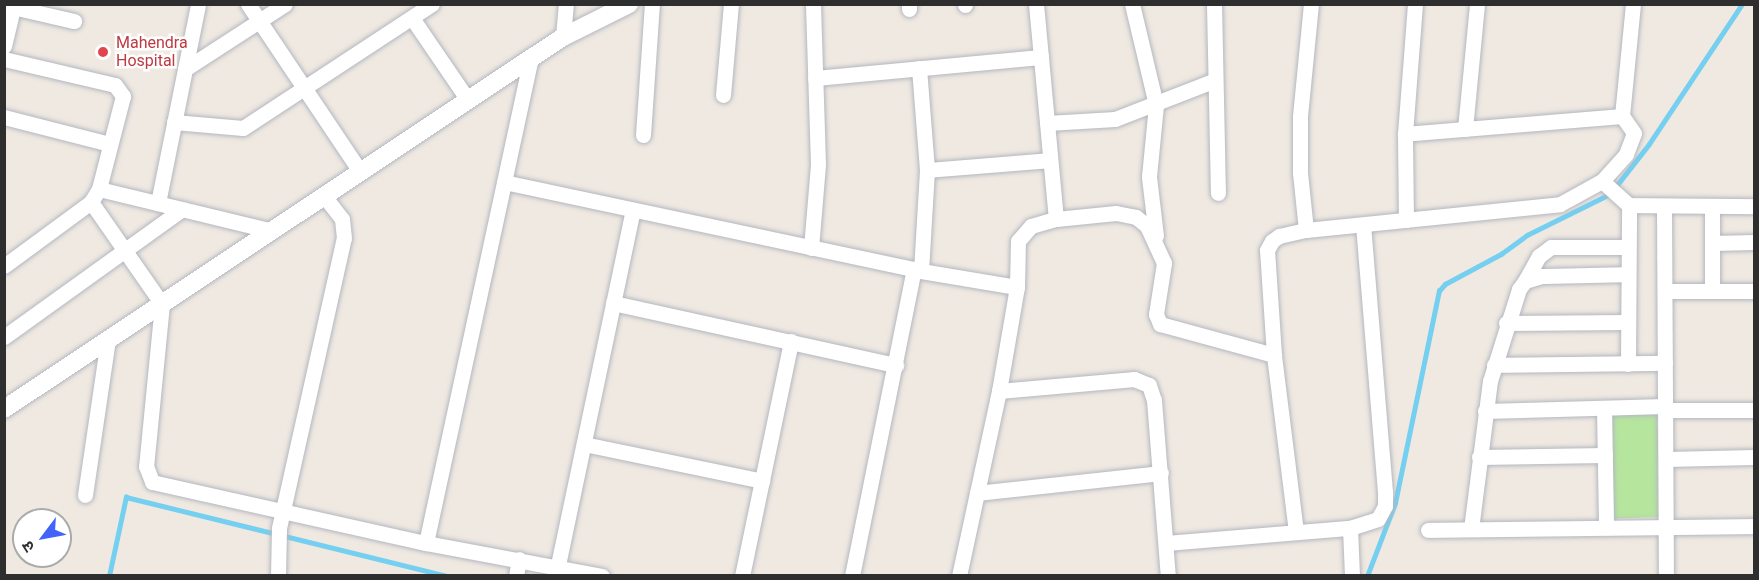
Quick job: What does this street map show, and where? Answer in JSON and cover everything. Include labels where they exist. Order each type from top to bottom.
[{"type":"street","points":[[158,203],[198,4]]},
{"type":"street","points":[[248,4],[360,171]]},
{"type":"street","points":[[185,69],[285,4]]},
{"type":"street","points":[[174,122],[243,128],[432,4]]},
{"type":"street","points":[[563,37],[566,4]]},
{"type":"street","points":[[4,409],[563,37],[629,4]]},
{"type":"street","points":[[643,135],[652,4]]},
{"type":"street","points":[[723,95],[731,4]]},
{"type":"street","points":[[811,248],[818,164],[813,4]]},
{"type":"street","points":[[1036,4],[1056,219]]},
{"type":"street","points":[[1132,4],[1156,105],[1149,177],[1157,242],[1164,262],[1156,314],[1160,324],[1274,355]]},
{"type":"street","points":[[1214,4],[1213,81],[1218,193]]},
{"type":"street","points":[[1306,230],[1300,173],[1300,116],[1311,4]]},
{"type":"street","points":[[1406,220],[1406,134],[1415,4]]},
{"type":"street","points":[[1465,129],[1477,4]]},
{"type":"street","points":[[1622,116],[1633,4]]},
{"type":"street","points":[[4,46],[11,5],[74,21]]},
{"type":"street","points":[[412,18],[468,100]]},
{"type":"street","points":[[815,78],[1041,57]]},
{"type":"street","points":[[426,543],[531,58]]},
{"type":"street","points":[[4,59],[120,89],[123,96],[95,195],[4,266]]},
{"type":"street","points":[[852,576],[917,270],[927,170],[919,68]]},
{"type":"street","points":[[1047,123],[1115,119],[1213,81]]},
{"type":"street","points":[[1296,532],[1274,355],[1267,250],[1279,236],[1306,230],[1363,227],[1406,220],[1544,208],[1609,188],[1633,141],[1630,123],[1622,116],[1406,134]]},
{"type":"street","points":[[4,117],[110,144]]},
{"type":"street","points":[[927,170],[1050,160]]},
{"type":"street","points":[[504,182],[917,270],[1017,287]]},
{"type":"street","points":[[1609,188],[1629,205],[1755,206]]},
{"type":"street","points":[[95,195],[158,203],[272,231]]},
{"type":"street","points":[[95,195],[124,250],[162,304],[147,475],[159,486],[284,510],[426,543],[558,565],[602,576]]},
{"type":"street","points":[[278,576],[279,535],[344,238],[342,219],[324,196]]},
{"type":"street","points":[[1628,364],[1629,205]]},
{"type":"street","points":[[1664,206],[1666,576]]},
{"type":"street","points":[[1712,206],[1712,291]]},
{"type":"street","points":[[4,338],[182,208]]},
{"type":"street","points":[[558,565],[633,210]]},
{"type":"street","points":[[959,576],[999,391],[1017,287],[1018,241],[1031,225],[1056,219],[1116,213],[1136,217],[1147,226],[1157,242]]},
{"type":"street","points":[[1166,543],[1350,528],[1378,519],[1385,506],[1363,227]]},
{"type":"street","points":[[1712,243],[1755,242]]},
{"type":"street","points":[[1471,529],[1485,411],[1494,365],[1506,323],[1525,281],[1539,256],[1551,247],[1628,247]]},
{"type":"street","points":[[1525,281],[1541,276],[1627,274]]},
{"type":"street","points":[[1665,291],[1755,291]]},
{"type":"street","points":[[613,303],[896,365]]},
{"type":"street","points":[[1506,323],[1627,322]]},
{"type":"street","points":[[85,495],[108,340]]},
{"type":"street","points":[[742,576],[791,341]]},
{"type":"street","points":[[1494,365],[1665,363]]},
{"type":"street","points":[[999,391],[1143,380],[1154,400],[1168,576]]},
{"type":"street","points":[[1485,411],[1604,408],[1755,410]]},
{"type":"street","points":[[1604,408],[1606,528]]},
{"type":"street","points":[[584,444],[762,481]]},
{"type":"street","points":[[1479,457],[1605,455]]},
{"type":"street","points":[[1666,459],[1755,457]]},
{"type":"street","points":[[977,493],[1161,473]]},
{"type":"street","points":[[1428,530],[1755,526]]},
{"type":"street","points":[[1350,528],[1352,576]]},
{"type":"street","points":[[516,576],[519,559]]},
{"type":"green space","points":[[1657,414],[1661,517],[1614,519],[1610,416]]},
{"type":"waterway","points":[[1367,576],[1395,503],[1439,291],[1445,284],[1501,254],[1527,235],[1610,194],[1649,144],[1742,4]]},
{"type":"waterway","points":[[109,576],[126,497],[448,576]]},
{"type":"place","name":"Mahendra Hospital","points":[[103,52]]}]
